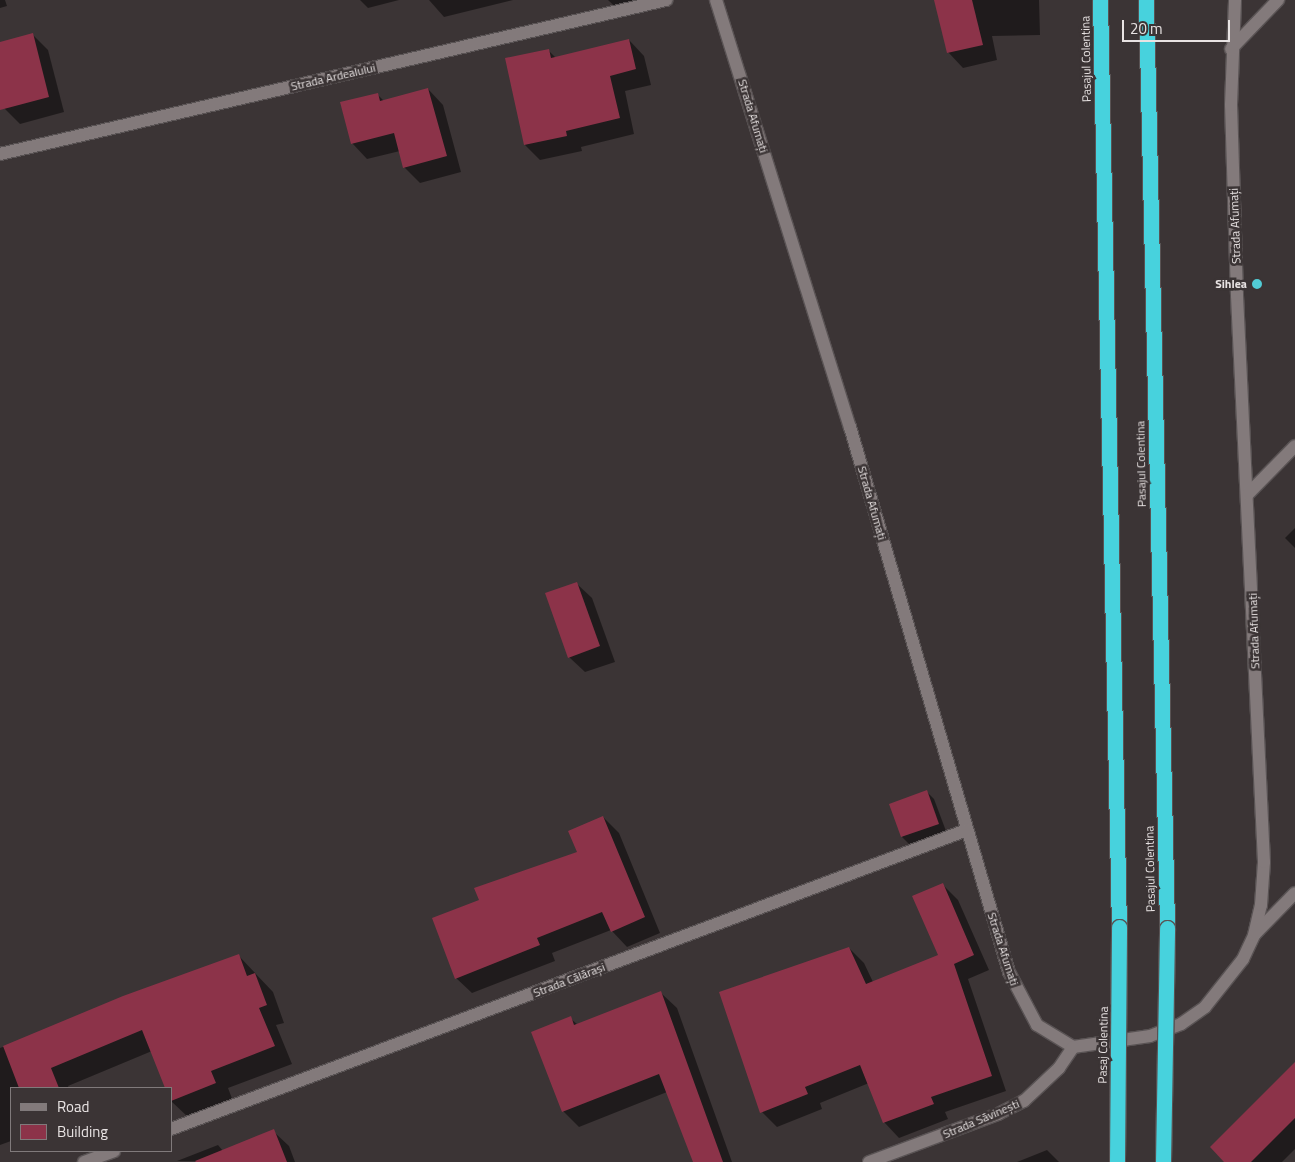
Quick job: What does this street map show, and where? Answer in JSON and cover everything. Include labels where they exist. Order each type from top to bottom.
[{"type":"highway","name":"Pasajul Colentina","points":[[1100,0],[1119,927]]},
{"type":"highway","name":"Pasajul Colentina","points":[[1146,0],[1167,928],[1163,1162]]},
{"type":"highway","name":"Pasaj Colentina","points":[[1117,1162],[1119,927]]},
{"type":"street","name":"Strada Ardealului","points":[[0,154],[666,0]]},
{"type":"street","name":"Strada Afumați","points":[[716,0],[850,427],[1009,972],[1020,997],[1037,1025],[1056,1039],[1073,1047],[1150,1036],[1181,1024],[1205,1007],[1225,986],[1254,935],[1264,862],[1248,494],[1236,285],[1231,49],[1235,0]]},
{"type":"street","points":[[1231,49],[1278,0]]},
{"type":"street","points":[[1248,494],[1295,446]]},
{"type":"street","name":"Strada Călărași","points":[[172,1129],[967,830]]},
{"type":"street","points":[[1254,935],[1295,893]]},
{"type":"street","name":"Strada Săvinești","points":[[869,1162],[998,1114],[1024,1101],[1059,1068],[1073,1047]]},
{"type":"street","points":[[84,1162],[111,1152]]},
{"type":"building","points":[[934,0],[972,0],[983,45],[947,53]]},
{"type":"building","points":[[33,33],[49,97],[0,110],[0,42]]},
{"type":"building","points":[[629,39],[636,69],[610,76],[620,118],[566,131],[567,136],[524,145],[505,58],[549,49],[551,58]]},
{"type":"building","points":[[428,88],[447,156],[403,168],[394,133],[351,144],[340,102],[378,93],[380,101]]},
{"type":"building","points":[[577,582],[600,646],[568,658],[545,593]]},
{"type":"building","points":[[927,790],[939,824],[901,837],[889,804]]},
{"type":"building","points":[[603,816],[645,917],[611,932],[602,912],[537,938],[540,945],[455,979],[432,918],[479,900],[474,888],[577,852],[568,831]]},
{"type":"building","points":[[943,883],[974,955],[954,964],[992,1076],[931,1097],[934,1104],[883,1123],[860,1065],[805,1087],[808,1094],[760,1113],[719,992],[849,947],[866,984],[938,955],[912,896]]},
{"type":"building","points":[[239,954],[247,976],[255,973],[267,1005],[259,1008],[275,1046],[211,1071],[216,1083],[172,1101],[172,1087],[165,1087],[142,1030],[51,1068],[59,1087],[19,1087],[3,1046],[123,996]]},
{"type":"building","points":[[661,991],[723,1162],[693,1162],[659,1074],[562,1112],[531,1032],[571,1016],[574,1025]]},
{"type":"building","points":[[1295,1062],[1295,1118],[1251,1162],[1224,1162],[1210,1147]]},
{"type":"building","points":[[274,1129],[287,1162],[195,1161]]},
{"type":"place","name":"Sihlea","points":[[1257,284]]}]
